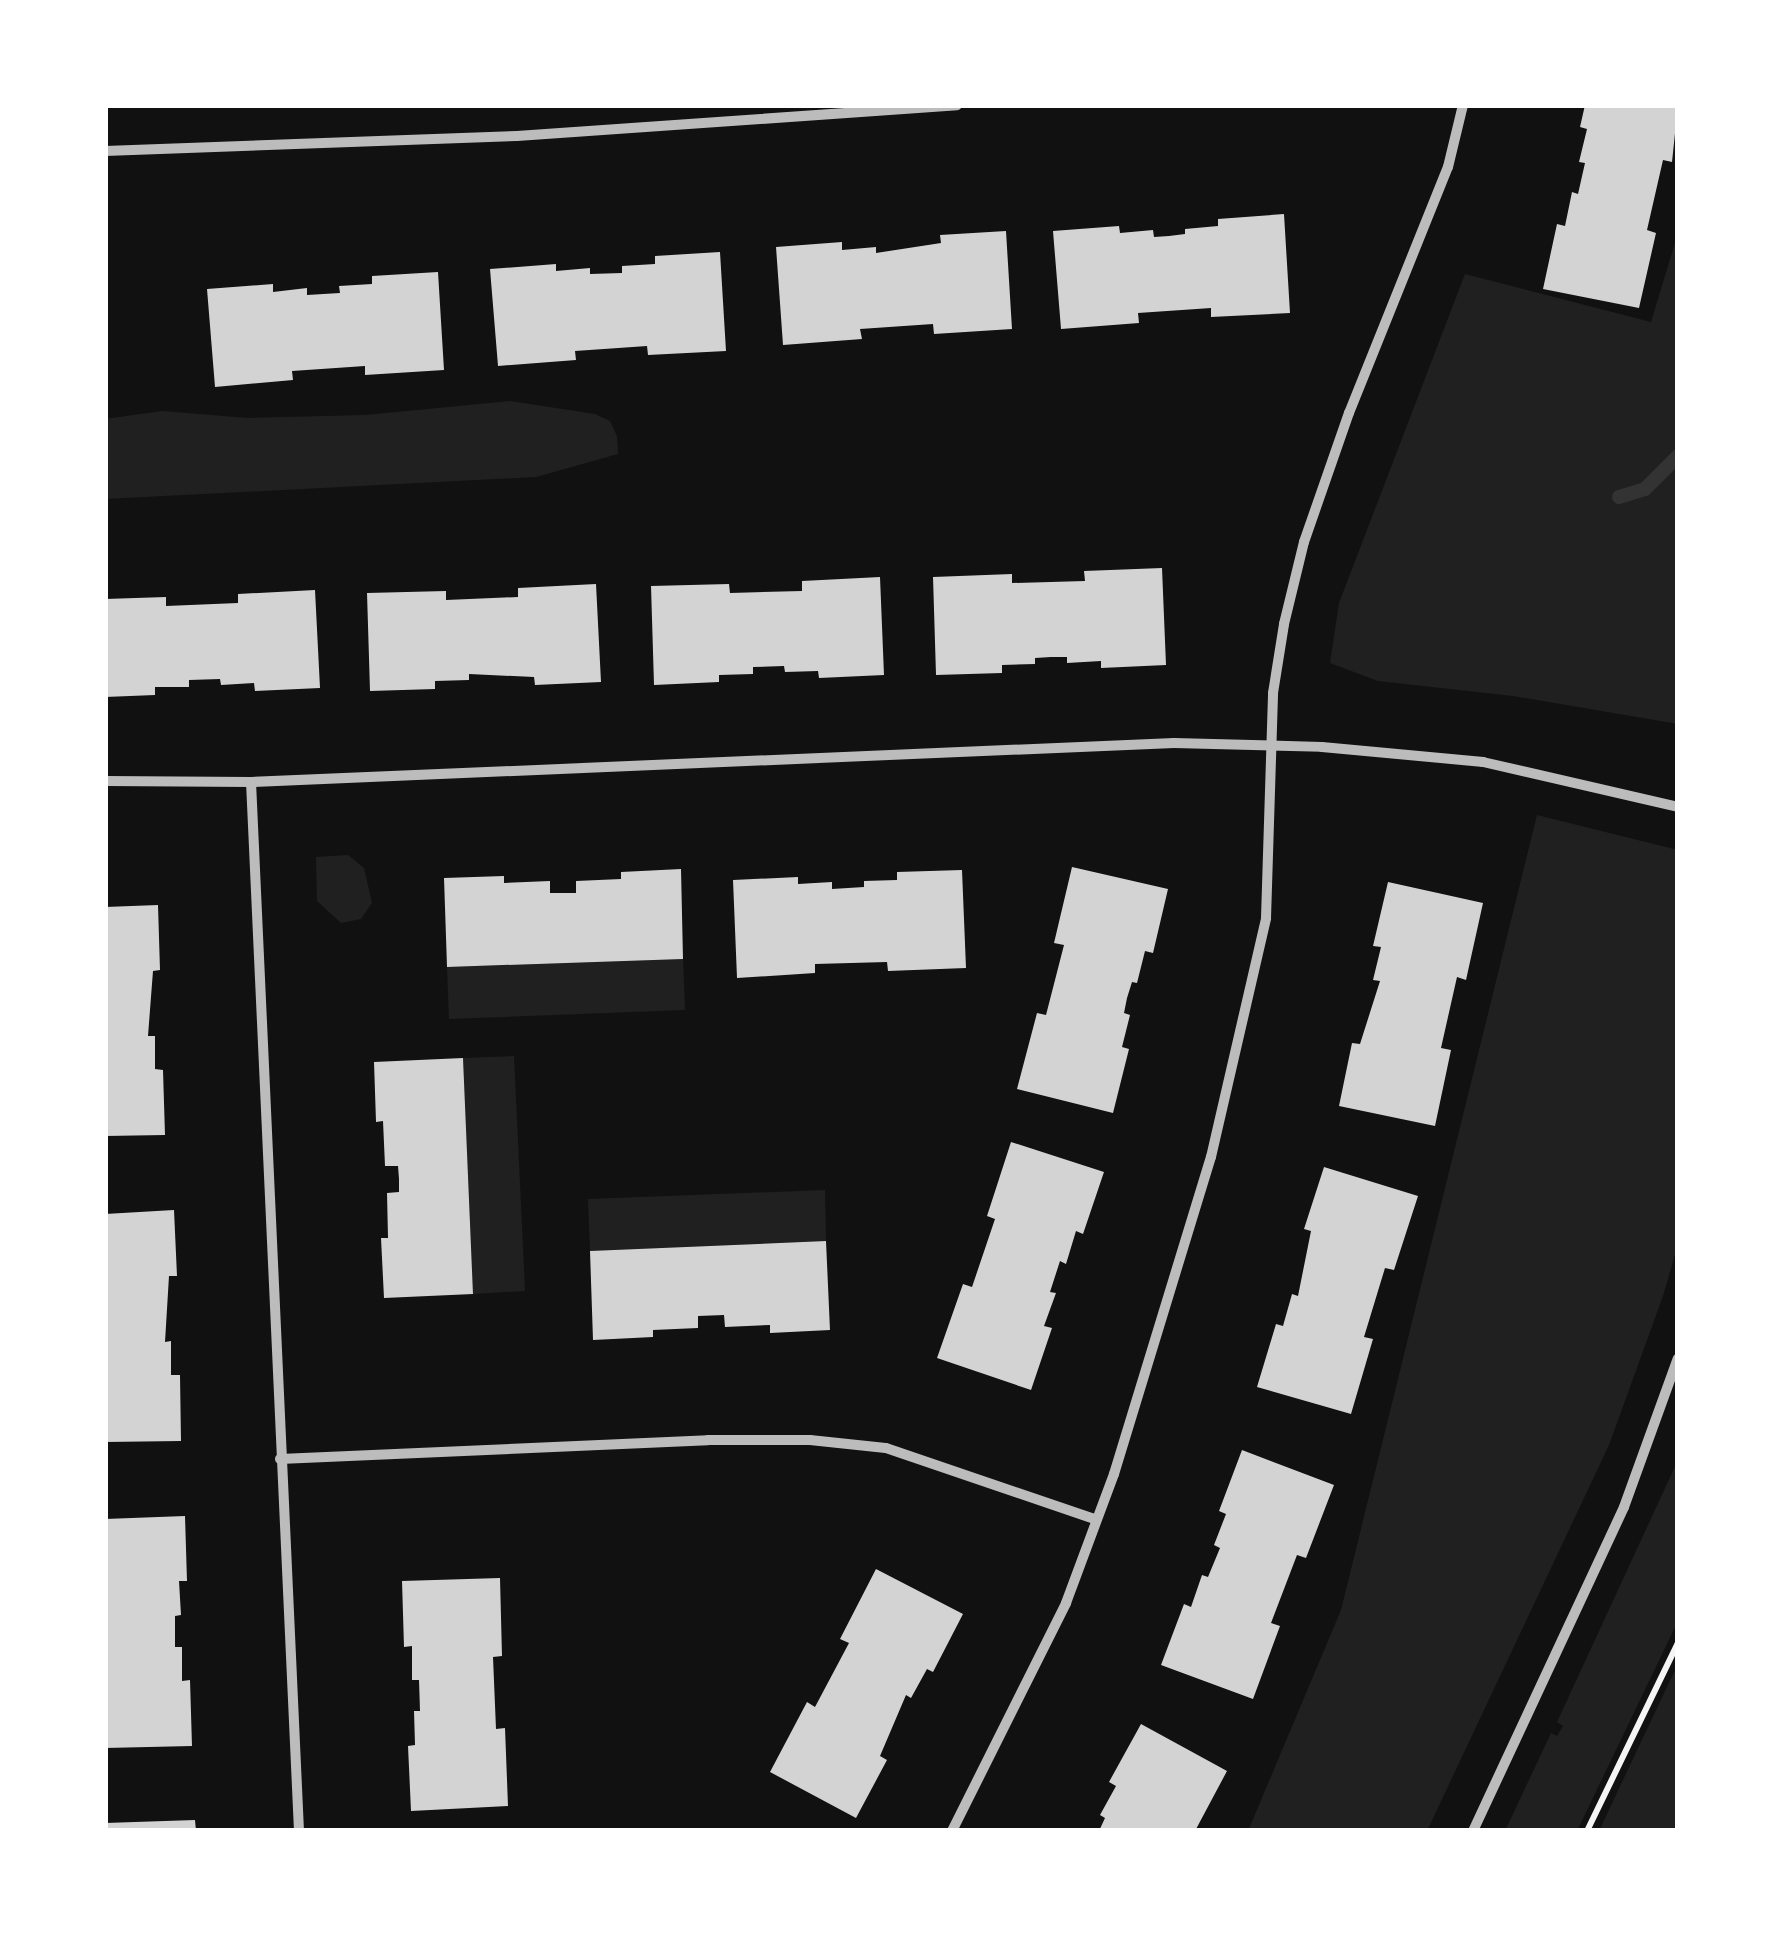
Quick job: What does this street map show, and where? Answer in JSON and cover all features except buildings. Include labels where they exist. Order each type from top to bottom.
[{"type":"street","points":[[105,151],[517,136],[958,105]]},
{"type":"street","points":[[952,1831],[1066,1602],[1114,1474],[1211,1156],[1266,918],[1271,746],[1284,624],[1304,542],[1348,413],[1448,167],[1463,105]]},
{"type":"street","points":[[105,781],[251,782],[1174,742],[1483,762],[1678,808]]},
{"type":"street","points":[[251,782],[299,1831]]},
{"type":"street","points":[[1472,1831],[1624,1508],[1678,1358]]},
{"type":"street","points":[[280,1460],[708,1440],[810,1440],[886,1448],[1095,1519]]},
{"type":"path","points":[[1587,1831],[1678,1643]]},
{"type":"shaded area","points":[[1678,233],[1678,724],[1513,696],[1378,681],[1330,663],[1339,603],[1465,274],[1651,322]]},
{"type":"shaded area","points":[[510,401],[595,414],[610,421],[617,436],[618,454],[536,477],[105,499],[105,419],[162,411],[248,418],[366,415]]},
{"type":"shaded area","points":[[1537,815],[1678,850],[1678,1244],[1609,1445],[1427,1831],[1248,1831],[1341,1610]]},
{"type":"shaded area","points":[[348,855],[364,868],[372,903],[361,919],[341,923],[317,901],[316,857]]},
{"type":"shaded area","points":[[683,959],[685,1010],[449,1019],[447,967]]},
{"type":"shaded area","points":[[514,1056],[525,1291],[473,1294],[463,1058]]},
{"type":"shaded area","points":[[825,1190],[826,1241],[590,1251],[588,1199]]},
{"type":"shaded area","points":[[1678,1460],[1678,1621],[1577,1831],[1505,1831],[1551,1733],[1557,1736],[1563,1726],[1557,1722]]},
{"type":"shaded area","points":[[1678,1664],[1678,1831],[1599,1831],[1638,1748]]},
{"type":"waterway","points":[[1619,497],[1645,489],[1678,456]]}]
